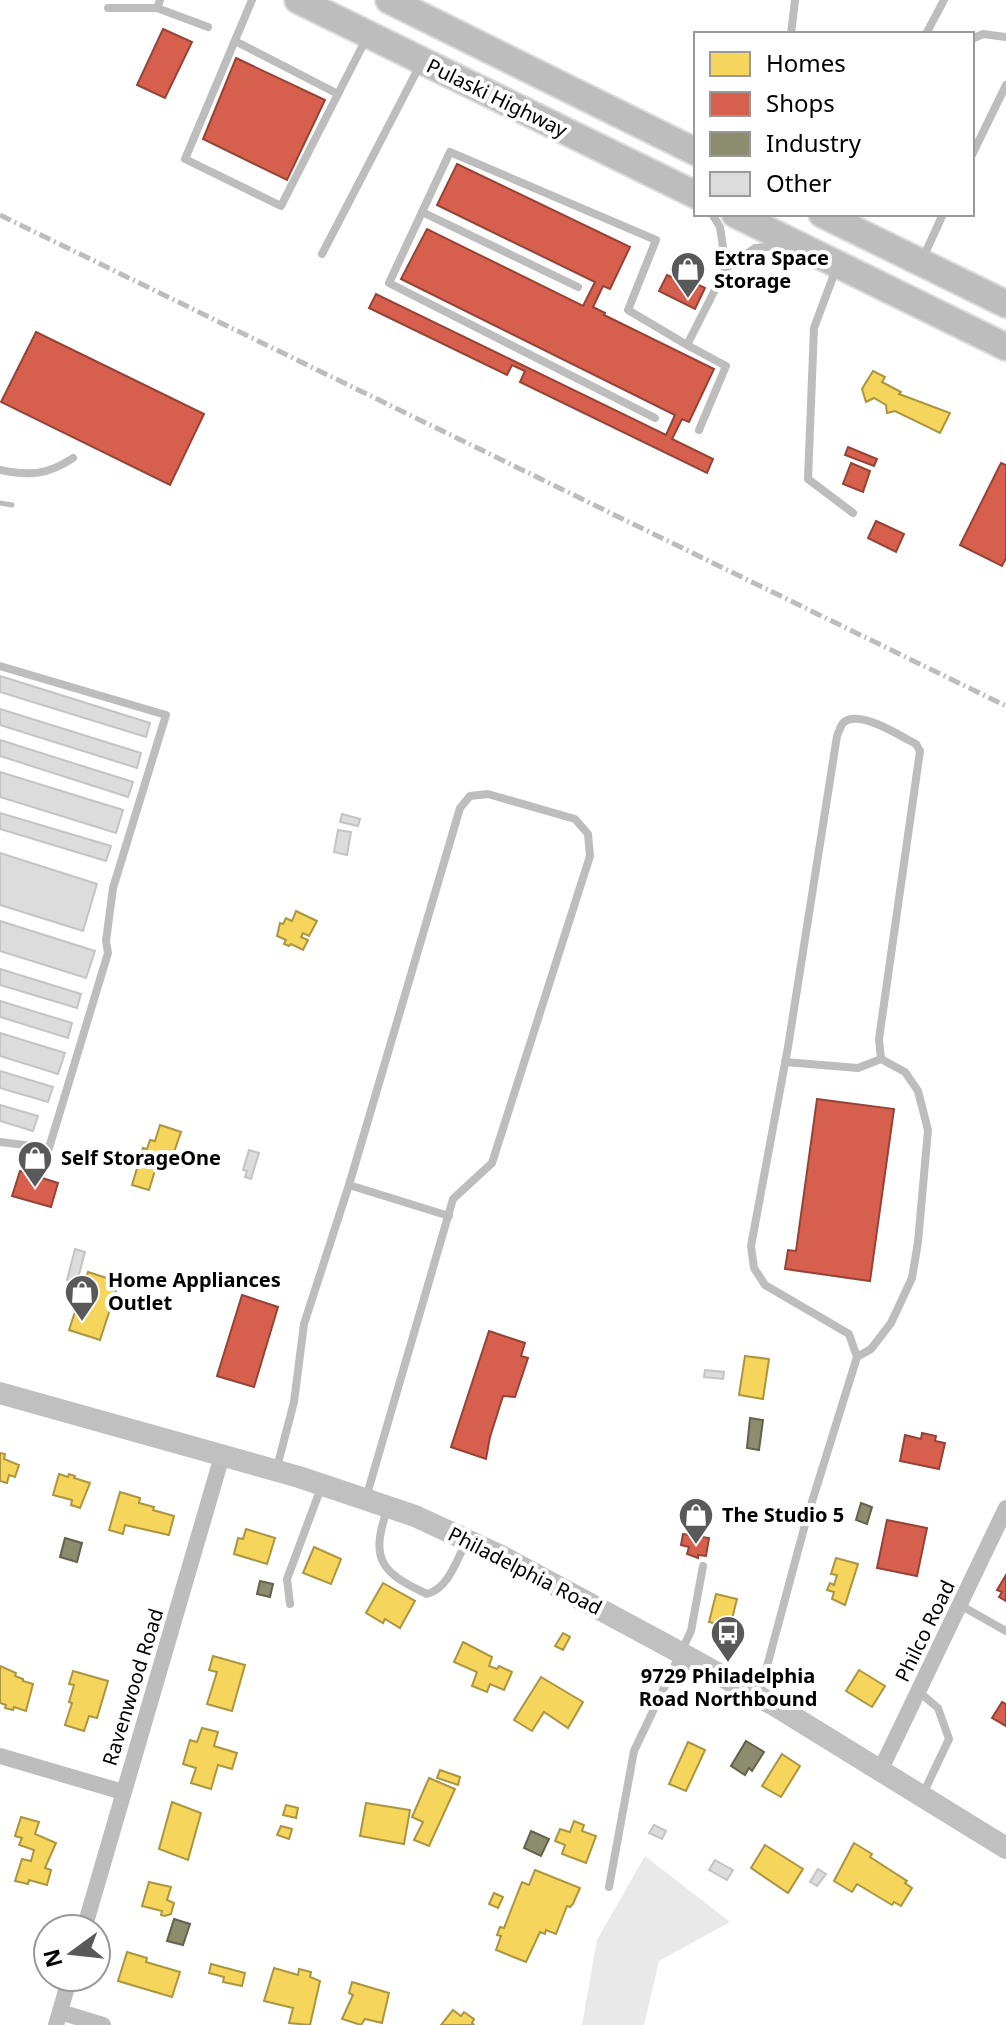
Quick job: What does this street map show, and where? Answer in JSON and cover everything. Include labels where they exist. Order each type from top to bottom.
[{"type":"highway","name":"Pulaski Highway","points":[[298,0],[694,194]]},
{"type":"highway","name":"Pulaski Highway","points":[[389,0],[694,151]]},
{"type":"highway","points":[[739,216],[1006,347]]},
{"type":"highway","points":[[826,216],[1006,304]]},
{"type":"main road","name":"Philadelphia Road","points":[[0,1393],[322,1484],[467,1540],[759,1697],[1006,1848]]},
{"type":"street","name":"Ravenwood Road","points":[[89,1913],[222,1456]]},
{"type":"street","name":"Philco Road","points":[[880,1771],[1006,1509]]},
{"type":"street","points":[[0,1756],[123,1792]]},
{"type":"street","points":[[65,1993],[58,2018],[103,2025]]},
{"type":"lane","points":[[252,0],[185,159],[281,206],[368,34]]},
{"type":"lane","points":[[791,32],[795,0]]},
{"type":"lane","points":[[927,32],[944,0]]},
{"type":"lane","points":[[108,8],[158,4],[208,27]]},
{"type":"lane","points":[[974,38],[983,34],[1006,37]]},
{"type":"lane","points":[[235,41],[338,94]]},
{"type":"lane","points":[[322,254],[422,61]]},
{"type":"lane","points":[[974,151],[1006,85]]},
{"type":"lane","points":[[655,418],[389,283],[450,152],[656,240],[628,310],[726,366],[699,430]]},
{"type":"lane","points":[[422,212],[578,287]]},
{"type":"lane","points":[[713,216],[720,227],[726,268]]},
{"type":"lane","points":[[921,262],[942,216]]},
{"type":"lane","points":[[687,345],[726,268],[755,248],[798,245]]},
{"type":"lane","points":[[838,265],[814,328],[808,479],[853,513]]},
{"type":"lane","points":[[0,470],[26,475],[43,474],[73,458]]},
{"type":"lane","points":[[0,666],[166,715],[113,888],[106,941],[108,953],[49,1148],[0,1142]]},
{"type":"lane","points":[[759,1697],[806,1521],[857,1357],[849,1334],[765,1285],[754,1268],[751,1246],[788,1047],[837,736],[843,723],[864,718],[916,744],[920,751],[879,1039],[881,1059]]},
{"type":"lane","points":[[276,1471],[294,1402],[304,1324],[349,1185],[460,808],[470,796],[488,794],[575,819],[588,834],[590,856],[492,1163],[453,1199],[366,1499]]},
{"type":"lane","points":[[785,1062],[858,1068],[881,1059],[905,1072],[912,1081],[918,1091],[928,1130],[912,1278],[891,1323],[871,1349],[857,1357]]},
{"type":"lane","points":[[349,1185],[449,1216]]},
{"type":"lane","points":[[290,1604],[287,1579],[322,1484]]},
{"type":"lane","points":[[388,1507],[379,1533],[387,1570],[403,1583],[427,1594],[437,1591],[445,1582],[467,1540]]},
{"type":"lane","points":[[609,1887],[634,1751],[691,1631],[703,1566]]},
{"type":"lane","points":[[960,1605],[1006,1631]]},
{"type":"lane","points":[[918,1691],[938,1708],[949,1739],[921,1796]]},
{"type":"shaded area","points":[[645,1856],[730,1922],[659,1961],[644,2025],[582,2025],[597,1940]]},
{"type":"building: Homes","points":[[873,371],[885,377],[882,382],[901,392],[899,394],[950,413],[940,433],[895,411],[887,413],[886,405],[874,398],[866,402],[862,389]]},
{"type":"building: Homes","points":[[296,911],[317,921],[309,936],[303,933],[301,937],[308,940],[303,950],[284,944],[286,940],[277,936],[280,923],[283,924],[286,918],[292,921]]},
{"type":"building: Homes","points":[[160,1125],[181,1132],[171,1161],[166,1160],[165,1166],[157,1164],[149,1190],[132,1185],[143,1148],[147,1149],[150,1140],[155,1141]]},
{"type":"building: Homes","points":[[88,1272],[119,1282],[100,1340],[69,1330]]},
{"type":"building: Homes","points":[[745,1356],[769,1359],[763,1399],[739,1395]]},
{"type":"building: Homes","points":[[0,1453],[5,1454],[4,1459],[19,1465],[15,1477],[9,1475],[7,1483],[0,1481]]},
{"type":"building: Homes","points":[[59,1474],[68,1477],[69,1474],[90,1483],[80,1508],[71,1505],[72,1500],[53,1495]]},
{"type":"building: Homes","points":[[120,1492],[140,1498],[139,1503],[154,1507],[153,1510],[174,1516],[169,1535],[125,1525],[123,1534],[109,1530]]},
{"type":"building: Homes","points":[[246,1529],[275,1538],[267,1564],[234,1554],[238,1538],[243,1539]]},
{"type":"building: Homes","points":[[314,1547],[341,1559],[331,1584],[303,1573]]},
{"type":"building: Homes","points":[[836,1558],[858,1564],[845,1605],[832,1599],[834,1592],[827,1590],[830,1583],[834,1585],[837,1575],[831,1574]]},
{"type":"building: Homes","points":[[383,1583],[415,1601],[400,1628],[366,1613]]},
{"type":"building: Homes","points":[[716,1594],[737,1599],[730,1627],[709,1622]]},
{"type":"building: Homes","points":[[563,1633],[570,1637],[563,1650],[555,1646]]},
{"type":"building: Homes","points":[[463,1642],[492,1657],[489,1666],[497,1669],[499,1666],[512,1672],[504,1690],[490,1684],[487,1692],[472,1686],[477,1672],[454,1662]]},
{"type":"building: Homes","points":[[213,1656],[245,1665],[232,1711],[207,1704],[217,1672],[209,1670]]},
{"type":"building: Homes","points":[[0,1666],[33,1684],[26,1711],[5,1708],[6,1705],[0,1703]]},
{"type":"building: Homes","points":[[859,1670],[885,1686],[872,1707],[846,1691]]},
{"type":"building: Homes","points":[[73,1671],[108,1681],[97,1718],[89,1716],[84,1731],[65,1725],[72,1703],[69,1702],[74,1685],[69,1684]]},
{"type":"building: Homes","points":[[541,1677],[583,1702],[568,1728],[544,1712],[532,1731],[514,1720]]},
{"type":"building: Homes","points":[[202,1728],[218,1732],[214,1746],[237,1753],[232,1769],[218,1765],[211,1789],[191,1783],[196,1768],[183,1764],[190,1740],[197,1742]]},
{"type":"building: Homes","points":[[688,1742],[705,1750],[686,1791],[669,1784]]},
{"type":"building: Homes","points":[[782,1754],[800,1766],[781,1797],[762,1786]]},
{"type":"building: Homes","points":[[440,1770],[460,1777],[458,1785],[437,1778]]},
{"type":"building: Homes","points":[[429,1778],[455,1789],[429,1846],[414,1840],[423,1822],[412,1817]]},
{"type":"building: Homes","points":[[172,1802],[201,1813],[188,1860],[159,1849]]},
{"type":"building: Homes","points":[[366,1803],[410,1810],[404,1844],[360,1836]]},
{"type":"building: Homes","points":[[286,1805],[298,1808],[296,1818],[283,1815]]},
{"type":"building: Homes","points":[[21,1817],[39,1822],[35,1834],[56,1843],[45,1868],[51,1870],[47,1885],[29,1880],[28,1884],[15,1881],[22,1859],[31,1861],[34,1850],[19,1845],[22,1838],[15,1836]]},
{"type":"building: Homes","points":[[574,1821],[584,1825],[582,1831],[596,1836],[586,1863],[562,1854],[565,1845],[555,1841],[560,1829],[570,1832]]},
{"type":"building: Homes","points":[[281,1826],[292,1829],[289,1839],[277,1835]]},
{"type":"building: Homes","points":[[854,1843],[907,1881],[905,1883],[912,1888],[901,1906],[894,1902],[892,1905],[857,1884],[852,1892],[834,1881]]},
{"type":"building: Homes","points":[[765,1845],[803,1869],[788,1893],[751,1868]]},
{"type":"building: Homes","points":[[535,1870],[580,1888],[573,1904],[567,1906],[556,1934],[546,1930],[545,1934],[540,1932],[526,1962],[496,1950],[501,1936],[497,1935],[500,1927],[504,1928],[522,1882],[529,1885]]},
{"type":"building: Homes","points":[[149,1882],[171,1887],[167,1900],[174,1903],[171,1914],[161,1915],[162,1911],[142,1906]]},
{"type":"building: Homes","points":[[494,1893],[503,1897],[498,1908],[489,1904]]},
{"type":"building: Homes","points":[[127,1952],[147,1958],[146,1962],[180,1972],[172,1997],[118,1981]]},
{"type":"building: Homes","points":[[211,1964],[245,1973],[242,1986],[223,1982],[224,1977],[209,1973]]},
{"type":"building: Homes","points":[[274,1968],[298,1975],[299,1969],[311,1972],[310,1977],[320,1981],[310,2025],[289,2023],[293,2008],[264,2001]]},
{"type":"building: Homes","points":[[352,1982],[389,1993],[382,2023],[365,2019],[361,2025],[342,2019],[353,1995],[349,1993]]},
{"type":"building: Homes","points":[[453,2010],[461,2016],[464,2012],[474,2019],[474,2025],[441,2025]]},
{"type":"building: Shops","points":[[163,29],[192,42],[165,98],[137,85]]},
{"type":"building: Shops","points":[[236,58],[325,100],[287,180],[203,139]]},
{"type":"building: Shops","points":[[457,164],[630,247],[610,289],[603,286],[593,307],[714,369],[689,422],[682,419],[672,439],[713,459],[707,473],[520,382],[525,371],[512,365],[507,375],[369,308],[376,294],[666,435],[675,415],[401,279],[427,229],[583,306],[595,282],[437,205]]},
{"type":"building: Shops","name":"Extra Space Storage","points":[[667,275],[682,282],[684,278],[705,288],[695,309],[659,291]]},
{"type":"building: Shops","points":[[36,332],[204,414],[170,485],[1,402]]},
{"type":"building: Shops","points":[[848,447],[877,459],[874,466],[845,455]]},
{"type":"building: Shops","points":[[851,463],[870,471],[863,492],[843,484]]},
{"type":"building: Shops","points":[[1001,463],[1006,465],[1006,558],[1002,566],[960,545]]},
{"type":"building: Shops","points":[[876,521],[904,534],[896,552],[868,538]]},
{"type":"building: Shops","points":[[817,1099],[894,1109],[870,1281],[785,1269],[788,1250],[796,1251]]},
{"type":"building: Shops","name":"Self StorageOne","points":[[20,1171],[58,1183],[51,1207],[12,1196]]},
{"type":"building: Shops","points":[[242,1295],[278,1307],[254,1387],[217,1376]]},
{"type":"building: Shops","points":[[489,1331],[525,1343],[521,1356],[528,1358],[515,1397],[503,1396],[486,1459],[451,1447]]},
{"type":"building: Shops","points":[[922,1433],[936,1436],[935,1441],[945,1443],[939,1469],[900,1461],[905,1435],[921,1439]]},
{"type":"building: Shops","points":[[887,1520],[927,1528],[917,1576],[877,1568]]},
{"type":"building: Shops","name":"The Studio 5","points":[[683,1534],[709,1538],[706,1556],[698,1555],[698,1558],[687,1554],[689,1547],[681,1545]]},
{"type":"building: Shops","points":[[1006,1575],[1006,1601],[999,1597],[1002,1592],[997,1590]]},
{"type":"building: Shops","points":[[1002,1702],[1006,1704],[1006,1726],[992,1718]]},
{"type":"building: Industry","points":[[750,1418],[763,1420],[759,1450],[747,1448]]},
{"type":"building: Industry","points":[[861,1503],[872,1507],[867,1524],[856,1520]]},
{"type":"building: Industry","points":[[65,1538],[82,1543],[77,1562],[60,1557]]},
{"type":"building: Industry","points":[[260,1581],[273,1584],[270,1597],[257,1594]]},
{"type":"building: Industry","points":[[746,1741],[764,1752],[752,1771],[749,1768],[745,1775],[731,1766]]},
{"type":"building: Industry","points":[[531,1831],[549,1839],[541,1856],[524,1848]]},
{"type":"building: Industry","points":[[174,1919],[190,1924],[183,1945],[167,1941]]},
{"type":"building: Other","points":[[0,676],[150,723],[146,737],[0,692]]},
{"type":"building: Other","points":[[0,709],[141,753],[137,768],[0,725]]},
{"type":"building: Other","points":[[0,740],[133,782],[128,797],[0,756]]},
{"type":"building: Other","points":[[0,772],[123,810],[116,833],[0,797]]},
{"type":"building: Other","points":[[0,813],[111,846],[106,861],[0,829]]},
{"type":"building: Other","points":[[342,814],[360,819],[358,826],[340,822]]},
{"type":"building: Other","points":[[338,830],[351,832],[347,855],[334,852]]},
{"type":"building: Other","points":[[0,853],[97,884],[83,931],[0,905]]},
{"type":"building: Other","points":[[0,921],[95,951],[86,978],[0,951]]},
{"type":"building: Other","points":[[0,969],[81,994],[77,1008],[0,985]]},
{"type":"building: Other","points":[[0,1001],[72,1023],[68,1038],[0,1017]]},
{"type":"building: Other","points":[[0,1033],[65,1053],[58,1074],[0,1056]]},
{"type":"building: Other","points":[[0,1071],[53,1087],[48,1102],[0,1088]]},
{"type":"building: Other","points":[[0,1105],[38,1116],[33,1131],[0,1121]]},
{"type":"building: Other","points":[[249,1150],[259,1153],[251,1179],[245,1177],[247,1171],[243,1170]]},
{"type":"building: Other","points":[[75,1249],[85,1252],[77,1282],[67,1280]]},
{"type":"building: Other","points":[[705,1370],[724,1372],[723,1379],[704,1377]]},
{"type":"building: Other","points":[[654,1825],[666,1831],[662,1839],[649,1833]]},
{"type":"building: Other","points":[[715,1860],[733,1870],[727,1880],[709,1870]]},
{"type":"building: Other","points":[[818,1869],[826,1874],[817,1886],[810,1882]]},
{"type":"waterway","points":[[0,503],[12,505]]},
{"type":"railway","points":[[0,215],[1006,706]]},
{"type":"place","name":"Extra Space Storage","points":[[688,300]]},
{"type":"place","name":"Self StorageOne","points":[[35,1189]]},
{"type":"place","name":"Home Appliances Outlet","points":[[82,1323]]},
{"type":"place","name":"The Studio 5","points":[[696,1546]]},
{"type":"place","name":"9729 Philadelphia Road Northbound","points":[[728,1664]]}]
